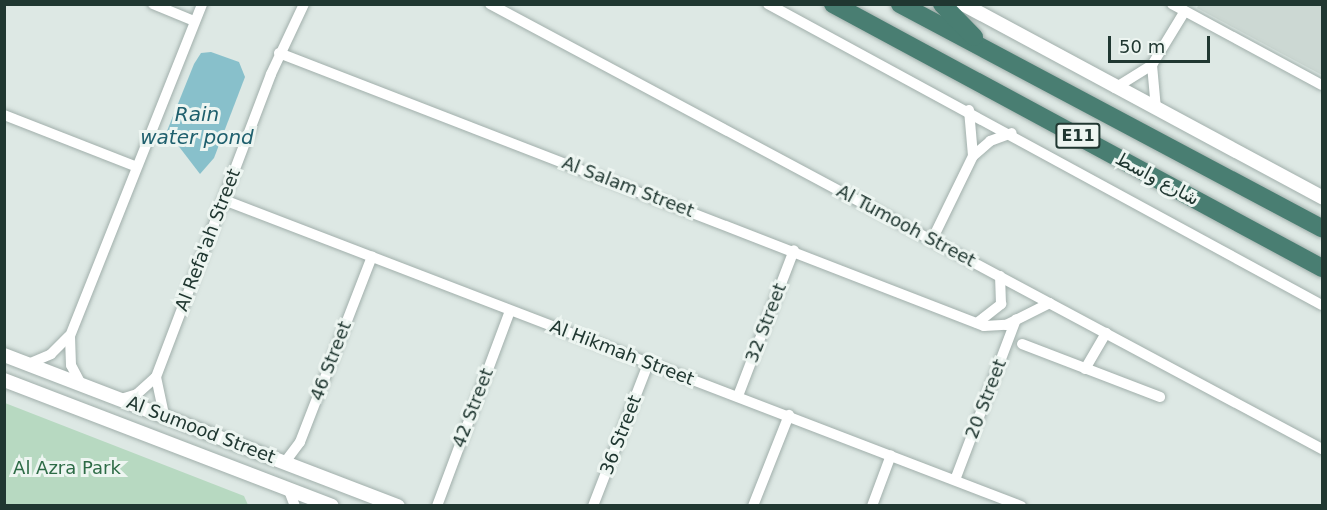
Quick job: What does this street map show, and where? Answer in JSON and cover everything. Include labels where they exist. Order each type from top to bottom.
[{"type":"highway","name":"شارع واسط","points":[[833,4],[1323,268]]},
{"type":"highway","name":"شارع واسط","points":[[900,4],[1323,228]]},
{"type":"highway","points":[[942,4],[986,49]]},
{"type":"street","points":[[153,4],[194,21]]},
{"type":"street","points":[[81,384],[71,365],[70,336],[135,166],[202,4]]},
{"type":"street","name":"Al Refa'ah Street","points":[[156,377],[279,53],[304,4]]},
{"type":"street","name":"Al Tumooh Street","points":[[490,4],[1323,449]]},
{"type":"street","points":[[768,4],[1012,133],[1323,305]]},
{"type":"street","points":[[963,4],[1156,110],[1323,197]]},
{"type":"street","points":[[1172,4],[1323,85]]},
{"type":"street","points":[[1115,88],[1152,65],[1185,11]]},
{"type":"street","name":"Al Salam Street","points":[[279,53],[794,250],[977,323]]},
{"type":"street","points":[[1152,65],[1156,110]]},
{"type":"street","points":[[969,110],[973,156]]},
{"type":"street","points":[[4,115],[135,166]]},
{"type":"street","points":[[932,240],[973,156],[990,141],[1012,133]]},
{"type":"street","name":"Al Hikmah Street","points":[[224,200],[1021,506]]},
{"type":"street","name":"32 Street","points":[[738,396],[794,250]]},
{"type":"street","name":"46 Street","points":[[285,462],[300,442],[372,256]]},
{"type":"street","points":[[977,323],[1000,304],[1000,276]]},
{"type":"street","points":[[977,323],[999,327],[1050,303]]},
{"type":"street","name":"42 Street","points":[[437,506],[510,311]]},
{"type":"street","name":"20 Street","points":[[955,480],[1016,318]]},
{"type":"street","points":[[1085,369],[1106,333]]},
{"type":"street","points":[[28,364],[51,354],[70,336]]},
{"type":"street","points":[[1022,344],[1160,397]]},
{"type":"street","name":"Al Sumood Street","points":[[4,355],[398,506]]},
{"type":"street","name":"36 Street","points":[[593,506],[648,364]]},
{"type":"street","points":[[121,399],[156,377],[164,416]]},
{"type":"street","name":"Al Sumood Street","points":[[4,380],[332,506]]},
{"type":"street","points":[[753,506],[789,415]]},
{"type":"street","points":[[872,506],[891,455]]},
{"type":"street","points":[[288,488],[295,506]]},
{"type":"shaded area","points":[[1199,4],[1322,5],[1322,75],[1197,8]]},
{"type":"green space","name":"Al Azra Park","points":[[5,403],[244,496],[248,505],[5,505]]},
{"type":"water","name":"Rain water pond","points":[[211,52],[239,62],[245,77],[214,158],[200,174],[167,131],[194,64],[201,53]]}]
